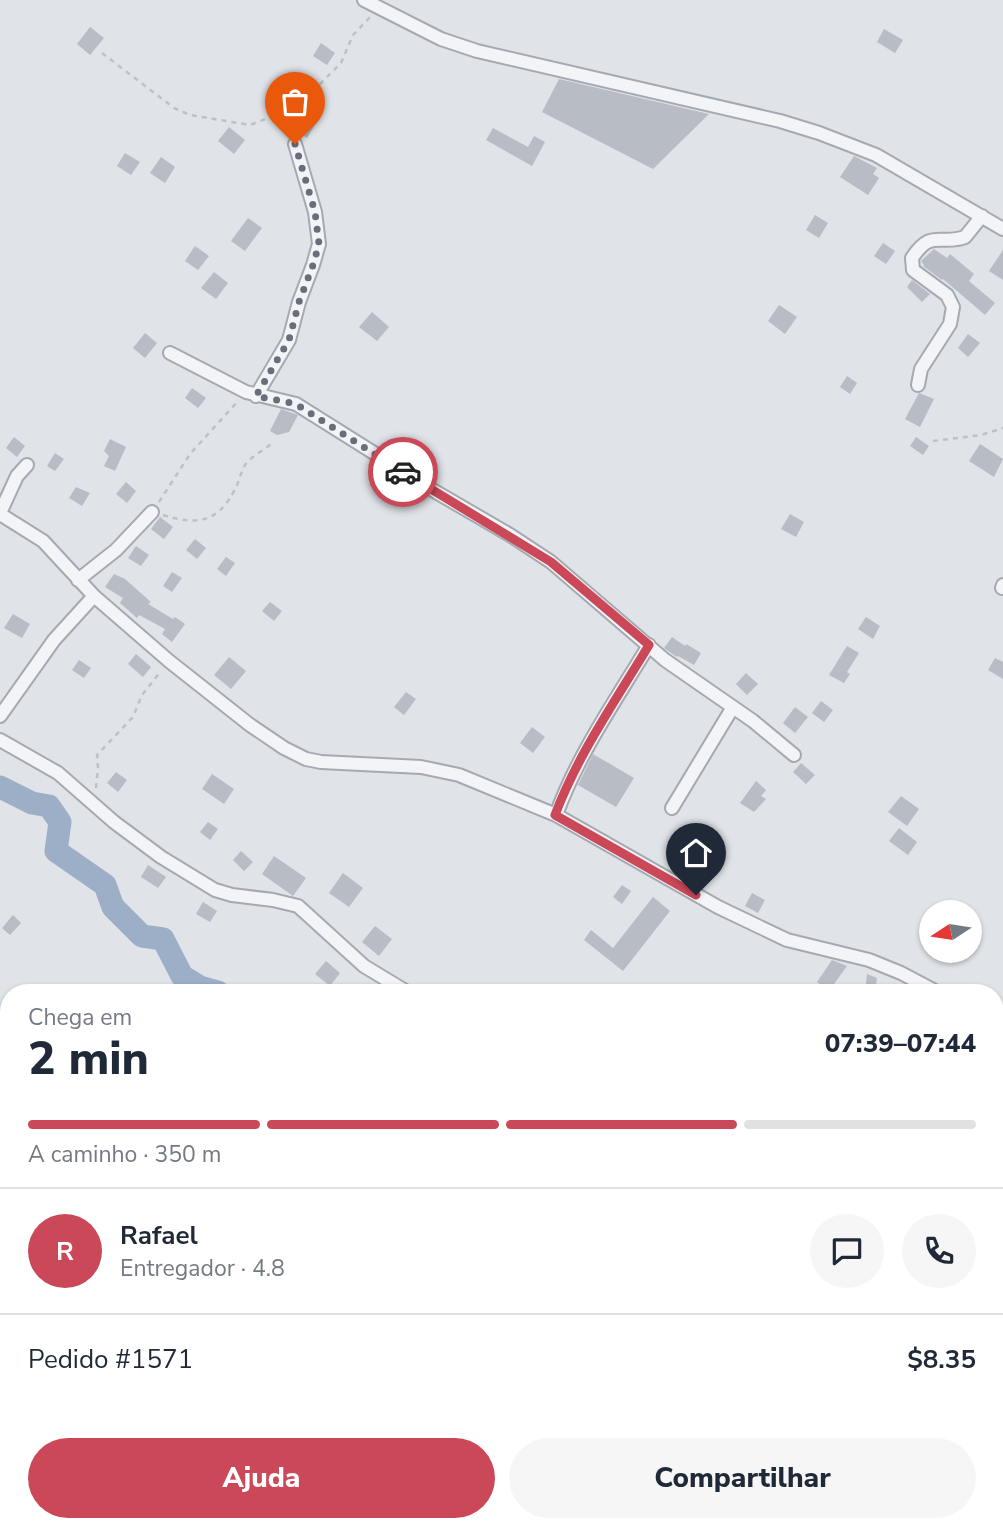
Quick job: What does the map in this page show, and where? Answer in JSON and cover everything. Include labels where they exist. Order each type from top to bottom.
[{"type":"street","points":[[364,0],[441,39],[477,51],[780,121],[819,133],[876,155],[1003,229]]},
{"type":"street","points":[[251,394],[289,340],[319,244],[315,212],[295,144]]},
{"type":"street","points":[[918,385],[921,369],[950,324],[953,307],[947,295],[913,270],[910,264],[912,258],[918,249],[931,239],[965,237],[982,216]]},
{"type":"street","points":[[170,353],[251,394],[296,404],[510,535],[551,562],[665,660],[733,707],[794,755]]},
{"type":"street","points":[[26,465],[13,484],[0,513],[43,541],[94,596],[169,661],[250,725],[284,748],[306,759],[321,762],[421,767],[459,775],[555,815],[718,907],[752,923],[799,944],[869,960],[922,984]]},
{"type":"street","points":[[78,580],[116,550],[152,512]]},
{"type":"street","points":[[0,716],[54,640],[94,596]]},
{"type":"street","points":[[555,815],[584,751],[649,645]]},
{"type":"street","points":[[672,808],[733,707]]},
{"type":"street","points":[[0,740],[58,773],[160,857],[215,890],[298,906],[364,965],[394,984]]},
{"type":"path","points":[[103,53],[174,108],[190,115],[250,125],[268,118],[321,83],[341,63],[353,35],[378,9]]},
{"type":"path","points":[[251,394],[190,454],[152,512],[190,522],[200,522],[209,517],[233,495],[247,462],[271,444]]},
{"type":"path","points":[[933,441],[981,435],[1003,428]]},
{"type":"path","points":[[89,800],[97,786],[97,755],[133,717],[142,695],[169,661]]},
{"type":"building","points":[[90,27],[104,38],[90,55],[77,44]]},
{"type":"building","points":[[884,29],[903,40],[895,53],[877,42]]},
{"type":"building","points":[[321,43],[335,53],[327,65],[313,56]]},
{"type":"building","points":[[559,79],[709,114],[653,169],[542,112]]},
{"type":"building","points":[[303,110],[318,120],[307,138],[292,128]]},
{"type":"building","points":[[229,127],[245,140],[234,154],[218,141]]},
{"type":"building","points":[[493,128],[528,147],[534,136],[545,142],[532,166],[486,140]]},
{"type":"building","points":[[125,153],[140,162],[131,175],[117,166]]},
{"type":"building","points":[[854,156],[877,168],[873,174],[879,178],[868,195],[840,177]]},
{"type":"building","points":[[161,157],[175,167],[165,183],[150,173]]},
{"type":"building","points":[[815,215],[828,223],[819,238],[806,230]]},
{"type":"building","points":[[248,218],[262,228],[245,251],[231,241]]},
{"type":"building","points":[[883,243],[895,251],[886,264],[874,256]]},
{"type":"building","points":[[195,246],[209,256],[198,270],[185,261]]},
{"type":"building","points":[[934,249],[947,258],[950,254],[974,274],[969,281],[995,303],[985,315],[943,279],[923,266],[921,261]]},
{"type":"building","points":[[1003,250],[1003,280],[989,271]]},
{"type":"building","points":[[214,272],[228,283],[216,299],[201,288]]},
{"type":"building","points":[[912,280],[930,294],[922,302],[907,287]]},
{"type":"building","points":[[779,305],[797,317],[785,334],[768,321]]},
{"type":"building","points":[[372,312],[389,327],[377,341],[359,327]]},
{"type":"building","points":[[145,333],[157,343],[145,358],[133,348]]},
{"type":"building","points":[[968,334],[980,343],[968,357],[958,348]]},
{"type":"building","points":[[847,376],[857,383],[850,394],[840,387]]},
{"type":"building","points":[[192,388],[206,398],[198,408],[185,398]]},
{"type":"building","points":[[919,393],[934,399],[920,427],[905,419]]},
{"type":"building","points":[[281,409],[298,415],[289,432],[277,435],[270,431]]},
{"type":"building","points":[[14,437],[25,446],[17,457],[6,448]]},
{"type":"building","points":[[916,437],[929,446],[923,455],[910,446]]},
{"type":"building","points":[[110,439],[126,447],[115,471],[104,466],[109,456],[104,451]]},
{"type":"building","points":[[980,444],[1003,459],[994,477],[969,461]]},
{"type":"building","points":[[55,453],[64,459],[55,471],[47,466]]},
{"type":"building","points":[[126,482],[136,491],[127,503],[116,494]]},
{"type":"building","points":[[76,487],[90,493],[82,506],[69,498]]},
{"type":"building","points":[[790,514],[804,522],[796,537],[781,529]]},
{"type":"building","points":[[160,517],[173,527],[164,539],[151,529]]},
{"type":"building","points":[[195,539],[206,548],[197,559],[186,550]]},
{"type":"building","points":[[136,546],[149,555],[141,566],[128,558]]},
{"type":"building","points":[[226,557],[235,563],[226,576],[217,569]]},
{"type":"building","points":[[172,572],[182,578],[172,592],[163,586]]},
{"type":"building","points":[[114,574],[125,579],[151,602],[148,604],[185,624],[172,642],[162,634],[165,629],[139,615],[137,618],[120,603],[123,598],[105,587]]},
{"type":"building","points":[[270,602],[282,611],[274,621],[262,611]]},
{"type":"building","points":[[13,614],[30,624],[22,638],[4,628]]},
{"type":"building","points":[[866,617],[880,626],[873,639],[858,629]]},
{"type":"building","points":[[672,637],[701,653],[694,665],[664,648]]},
{"type":"building","points":[[847,646],[859,653],[847,672],[850,674],[844,683],[829,675]]},
{"type":"building","points":[[136,654],[151,667],[143,677],[128,664]]},
{"type":"building","points":[[229,657],[246,671],[231,689],[214,675]]},
{"type":"building","points":[[995,658],[1003,662],[1003,679],[988,670]]},
{"type":"building","points":[[79,660],[91,668],[84,678],[72,670]]},
{"type":"building","points":[[746,673],[758,684],[747,695],[736,684]]},
{"type":"building","points":[[406,692],[416,699],[404,715],[394,707]]},
{"type":"building","points":[[821,701],[833,710],[824,722],[812,713]]},
{"type":"building","points":[[795,707],[808,717],[795,733],[783,723]]},
{"type":"building","points":[[532,727],[545,737],[533,753],[520,743]]},
{"type":"building","points":[[593,754],[634,778],[616,807],[578,785]]},
{"type":"building","points":[[801,763],[815,775],[806,784],[793,772]]},
{"type":"building","points":[[116,772],[127,780],[118,792],[107,783]]},
{"type":"building","points":[[212,774],[234,789],[224,804],[202,789]]},
{"type":"building","points":[[756,781],[766,790],[761,796],[766,799],[754,812],[740,803]]},
{"type":"building","points":[[901,796],[919,809],[907,826],[888,812]]},
{"type":"building","points":[[208,822],[218,829],[210,840],[200,832]]},
{"type":"building","points":[[899,828],[917,842],[908,855],[889,841]]},
{"type":"building","points":[[683,850],[699,863],[688,877],[672,863]]},
{"type":"building","points":[[241,851],[253,862],[244,871],[233,860]]},
{"type":"building","points":[[274,856],[306,878],[293,896],[262,874]]},
{"type":"building","points":[[148,865],[166,877],[158,888],[141,877]]},
{"type":"building","points":[[343,873],[363,888],[349,907],[329,893]]},
{"type":"building","points":[[622,885],[631,891],[622,904],[613,897]]},
{"type":"building","points":[[752,893],[765,900],[758,913],[745,906]]},
{"type":"building","points":[[653,897],[670,911],[623,971],[584,940],[591,930],[613,948]]},
{"type":"building","points":[[203,902],[217,911],[210,922],[196,914]]},
{"type":"building","points":[[13,915],[21,923],[10,935],[2,928]]},
{"type":"building","points":[[375,926],[392,939],[379,956],[362,942]]},
{"type":"building","points":[[832,960],[847,966],[834,984],[817,982]]},
{"type":"building","points":[[326,961],[340,973],[332,984],[315,974]]},
{"type":"building","points":[[867,974],[877,978],[876,984],[866,984]]},
{"type":"waterway","points":[[0,787],[32,803],[49,806],[60,822],[56,851],[105,885],[113,907],[142,936],[163,939],[182,976],[195,984]]},
{"type":"way so far","points":[[295,144],[315,212],[319,244],[289,340],[256,396],[296,404],[403,472]]},
{"type":"route","points":[[403,472],[551,562],[649,645],[584,751],[555,815],[696,895]]}]
